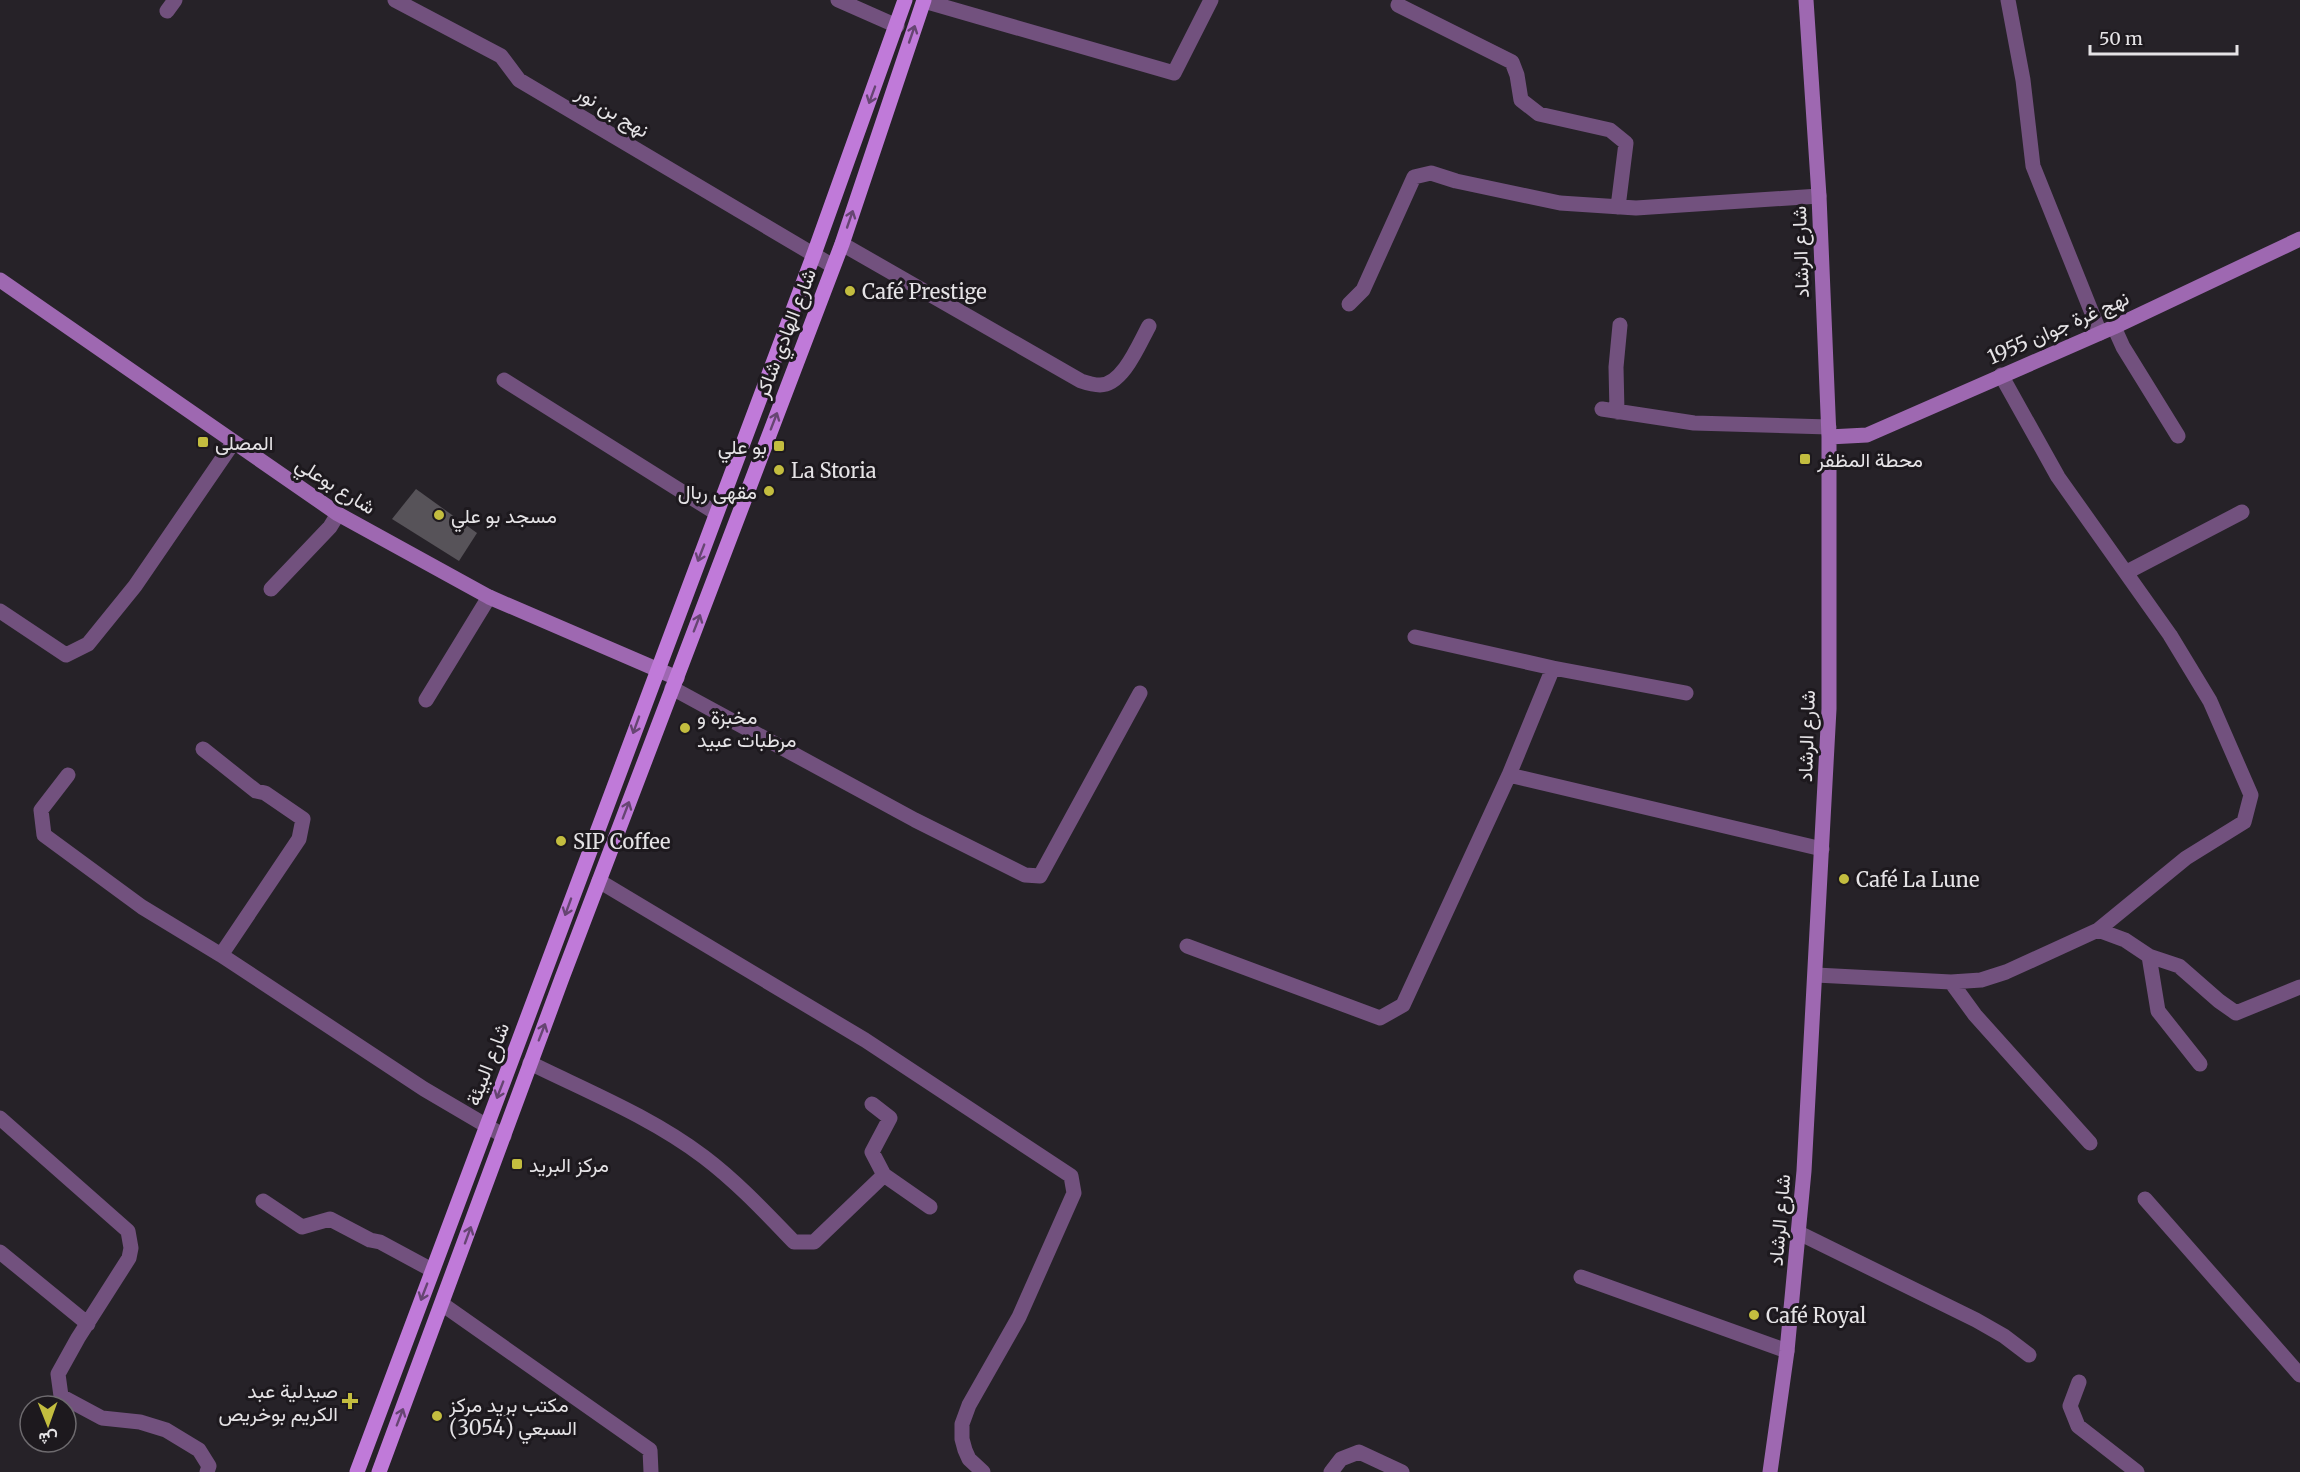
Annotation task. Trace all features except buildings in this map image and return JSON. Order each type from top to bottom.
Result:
[{"type":"main road","name":"شارع الهادي شاكر","points":[[657,670],[814,254],[905,0]]},
{"type":"main road","name":"شارع الهادي شاكر","points":[[674,683],[842,244],[923,0]]},
{"type":"main road","name":"شارع البيئة","points":[[357,1472],[657,670]]},
{"type":"main road","name":"شارع البيئة","points":[[379,1472],[674,683]]},
{"type":"main road","points":[[545,970],[562,978]]},
{"type":"street","name":"نهج بن نور","points":[[395,0],[501,56],[519,80],[832,266]]},
{"type":"street","points":[[838,0],[897,26]]},
{"type":"street","points":[[923,0],[1174,73],[1211,0]]},
{"type":"street","name":"شارع الرشاد","points":[[1770,1472],[1787,1351],[1799,1233],[1816,975],[1829,709],[1829,432],[1819,196],[1806,0]]},
{"type":"street","points":[[2008,0],[2023,80],[2034,166],[2107,330],[2122,347],[2178,436]]},
{"type":"street","points":[[1398,5],[1512,62],[1517,75],[1521,100],[1539,114],[1610,130],[1626,143],[1618,207]]},
{"type":"street","points":[[1349,304],[1363,290],[1414,177],[1431,172],[1456,181],[1560,203],[1618,207],[1819,196]]},
{"type":"street","name":"نهج غرة جوان 1955","points":[[1829,432],[1867,435],[2107,330],[2300,239]]},
{"type":"street","points":[[842,244],[1081,381],[1100,385],[1110,383],[1122,374],[1149,326]]},
{"type":"street","name":"شارع بوعلي","points":[[0,280],[233,443],[338,513],[489,597],[657,670],[674,683]]},
{"type":"street","points":[[1620,325],[1610,411],[1694,423],[1829,432]]},
{"type":"street","points":[[1816,975],[1951,982],[1981,980],[2006,972],[2098,930],[2186,858],[2244,822],[2251,795],[2210,701],[2170,635],[2058,477],[2001,375]]},
{"type":"street","points":[[504,380],[717,513]]},
{"type":"street","points":[[0,611],[66,655],[88,644],[135,586],[233,443]]},
{"type":"street","points":[[2127,572],[2242,512]]},
{"type":"street","points":[[271,590],[330,527],[338,513]]},
{"type":"street","points":[[426,700],[489,597]]},
{"type":"street","points":[[1414,637],[1553,668],[1686,693]]},
{"type":"street","points":[[1187,946],[1380,1018],[1403,1005],[1509,775],[1553,668]]},
{"type":"street","points":[[674,683],[915,820],[1025,875],[1040,876],[1140,693]]},
{"type":"street","points":[[203,749],[256,791],[266,793],[303,819],[299,839],[221,955]]},
{"type":"street","points":[[68,775],[41,810],[44,835],[142,907],[221,955],[310,1016],[486,1127],[504,1136]]},
{"type":"street","points":[[1509,775],[1822,849]]},
{"type":"street","points":[[599,881],[865,1040],[1071,1176],[1074,1193],[1020,1317],[969,1405],[962,1424],[965,1450],[969,1459],[983,1472]]},
{"type":"street","points":[[2098,930],[2125,940],[2149,956],[2179,966],[2218,1001],[2236,1012],[2300,987]]},
{"type":"street","points":[[2149,956],[2158,1011],[2200,1064]]},
{"type":"street","points":[[1951,982],[1975,1014],[2090,1143]]},
{"type":"street","points":[[530,1063],[651,1122],[703,1156],[749,1195],[794,1242],[814,1242],[884,1175]]},
{"type":"street","points":[[872,1104],[890,1118],[872,1152],[884,1175],[930,1207]]},
{"type":"street","points":[[0,1118],[128,1231],[131,1248],[129,1258],[58,1374],[61,1396],[102,1418],[140,1422],[166,1430],[199,1450],[209,1466],[207,1472]]},
{"type":"street","points":[[2145,1199],[2300,1375]]},
{"type":"street","points":[[263,1201],[302,1227],[330,1219],[370,1240],[381,1242],[432,1270]]},
{"type":"street","points":[[1799,1233],[1976,1320],[2004,1336],[2029,1355]]},
{"type":"street","points":[[0,1252],[88,1324]]},
{"type":"street","points":[[1581,1277],[1787,1351]]},
{"type":"street","points":[[442,1304],[650,1450],[651,1472]]},
{"type":"street","points":[[2079,1382],[2070,1406],[2078,1426],[2137,1472]]},
{"type":"street","points":[[1332,1472],[1341,1459],[1359,1452],[1402,1472]]},
{"type":"place","name":"Café Prestige","points":[[850,291]]},
{"type":"place","name":"المصلى","points":[[203,442]]},
{"type":"place","name":"بو علي","points":[[779,446]]},
{"type":"place","name":"محطة المظفر","points":[[1805,459]]},
{"type":"place","name":"La Storia","points":[[779,470]]},
{"type":"place","name":"مقهى ربال","points":[[769,491]]},
{"type":"place","name":"مسجد بو علي","points":[[439,515]]},
{"type":"place","name":"مخبزة و مرطبات عبيد","points":[[685,728]]},
{"type":"place","name":"SIP Coffee","points":[[561,841]]},
{"type":"place","name":"Café La Lune","points":[[1844,879]]},
{"type":"place","name":"مركز البريد","points":[[517,1164]]},
{"type":"place","name":"Café Royal","points":[[1754,1315]]},
{"type":"place","name":"صيدلية عبد الكريم بوخريص","points":[[350,1401]]},
{"type":"place","name":"مكتب بريد مركز السبعي (3054)","points":[[437,1416]]}]
